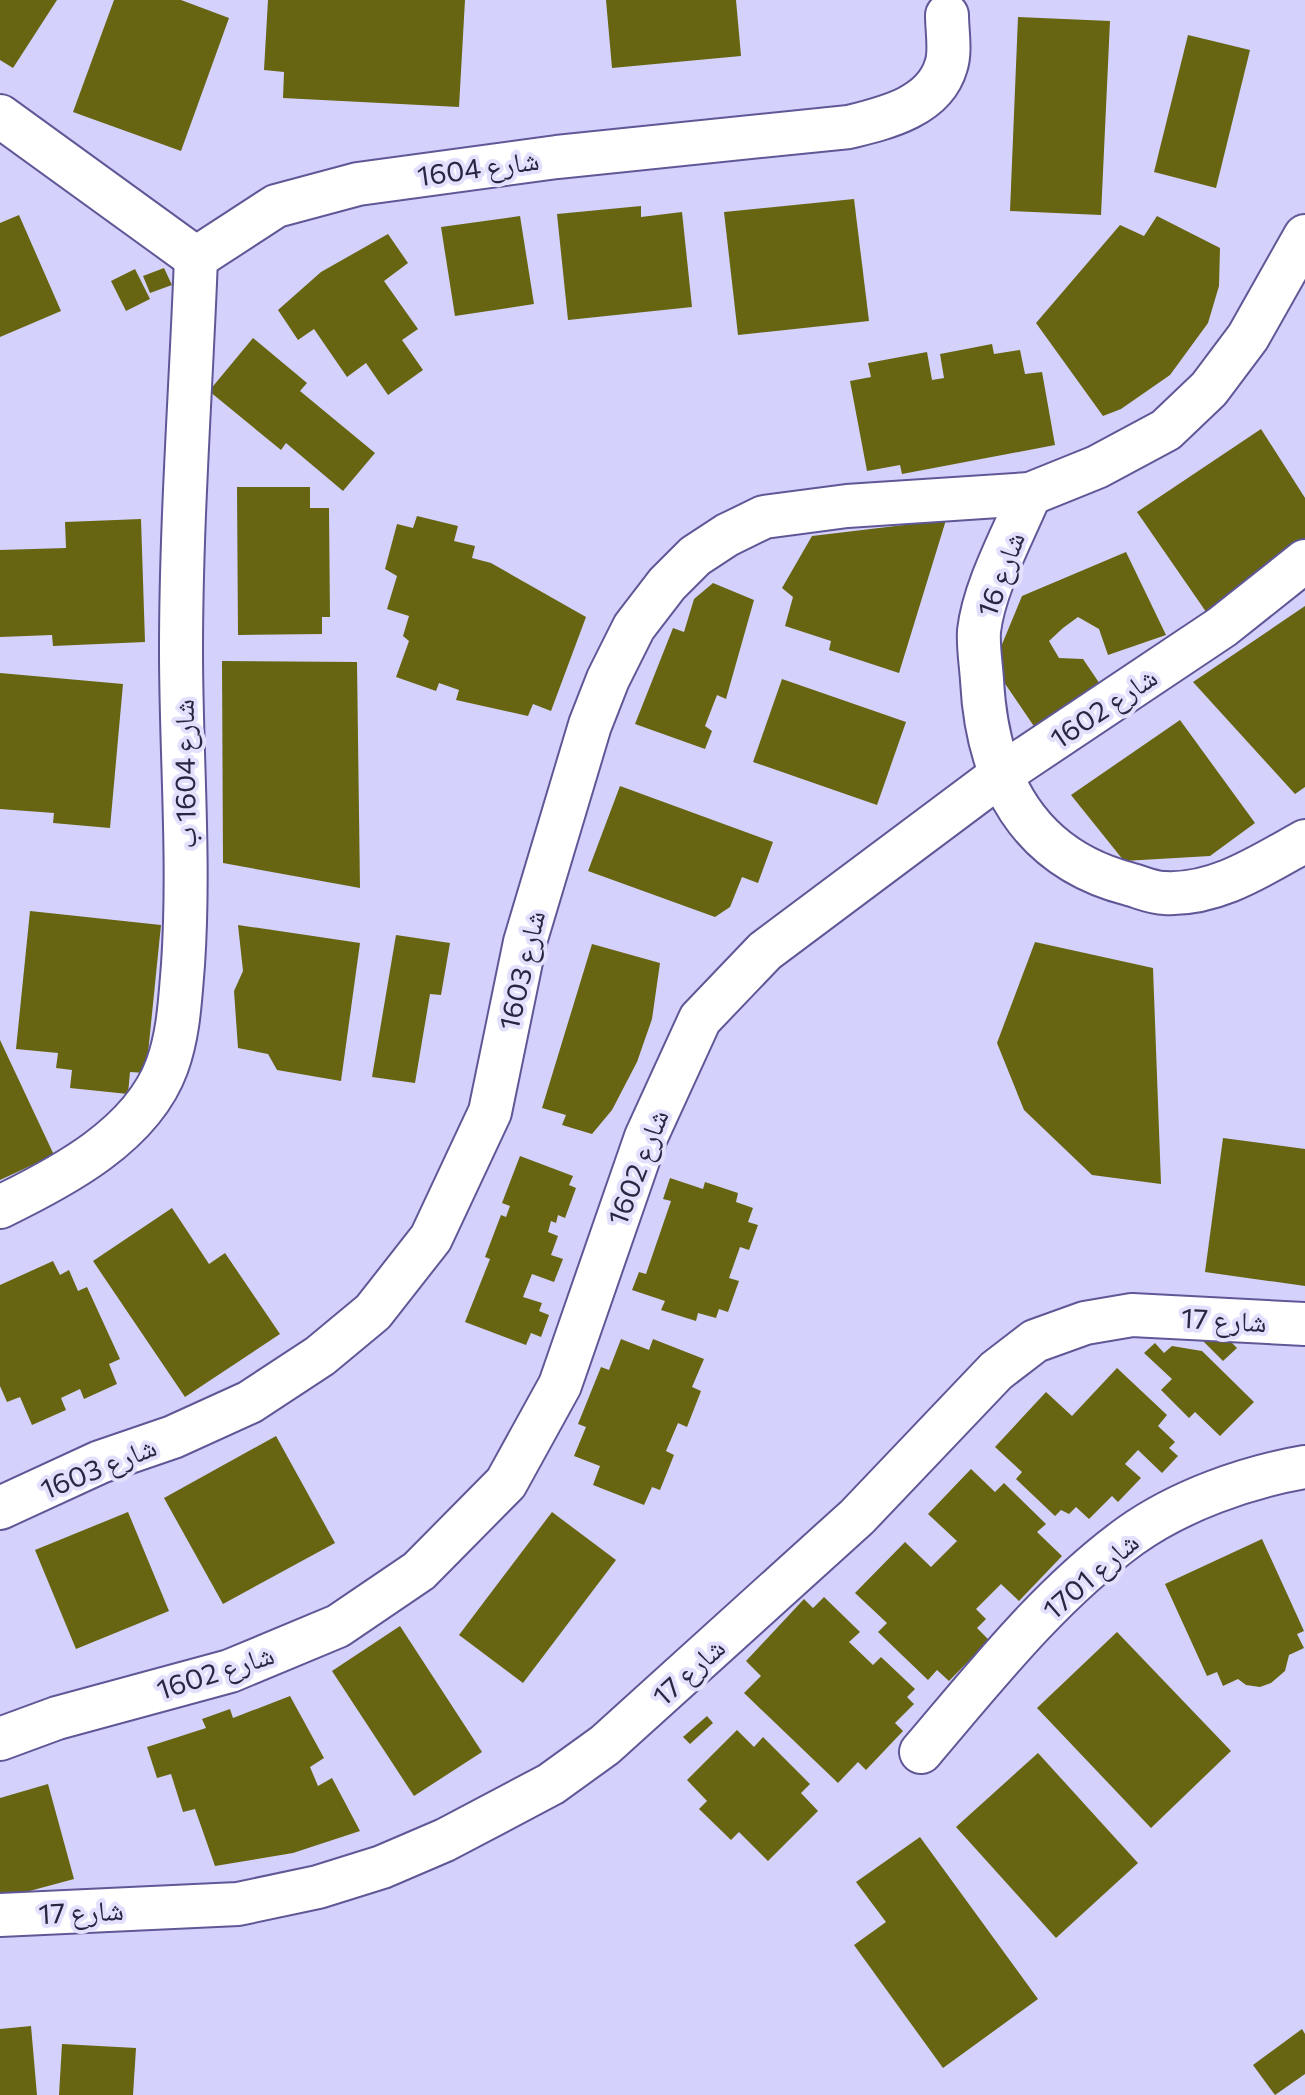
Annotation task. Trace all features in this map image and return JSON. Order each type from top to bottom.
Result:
[{"type":"street","name":"شارع 1604","points":[[196,258],[276,206],[358,184],[557,157],[849,127],[891,116],[936,87],[947,64],[947,15]]},
{"type":"street","points":[[0,116],[196,258]]},
{"type":"street","name":"شارع 16","points":[[1305,236],[1248,337],[1209,389],[1166,430],[1097,467],[1030,494],[997,573],[979,631],[983,700],[999,776],[1023,816],[1050,848],[1092,873],[1164,893],[1209,888],[1242,877],[1305,841]]},
{"type":"street","name":"شارع 1604 ب","points":[[0,1207],[50,1183],[89,1157],[127,1123],[152,1095],[167,1066],[179,1019],[187,904],[181,649],[196,258]]},
{"type":"street","name":"شارع 1603","points":[[0,1508],[100,1462],[173,1437],[250,1402],[320,1356],[373,1312],[431,1238],[490,1112],[525,942],[590,725],[608,679],[634,627],[667,584],[695,556],[727,535],[764,517],[847,506],[1030,494]]},
{"type":"street","name":"شارع 1602","points":[[0,1739],[57,1718],[230,1671],[338,1626],[419,1571],[506,1483],[560,1385],[646,1137],[700,1019],[765,951],[999,776],[1222,627],[1305,561]]},
{"type":"street","name":"شارع 17","points":[[0,1915],[238,1904],[318,1887],[382,1867],[445,1840],[551,1784],[605,1745],[857,1517],[996,1371],[1035,1341],[1085,1323],[1132,1315],[1305,1324]]},
{"type":"street","name":"شارع 1701","points":[[921,1752],[993,1667],[1078,1581],[1130,1536],[1175,1510],[1223,1490],[1305,1467]]},
{"type":"building","points":[[0,0],[57,0],[13,68],[0,60]]},
{"type":"building","points":[[114,0],[181,0],[229,18],[181,151],[73,112]]},
{"type":"building","points":[[268,0],[465,0],[459,107],[283,98],[284,72],[264,70]]},
{"type":"building","points":[[606,0],[736,0],[741,56],[612,68]]},
{"type":"building","points":[[1018,17],[1110,21],[1101,215],[1010,211]]},
{"type":"building","points":[[1188,35],[1250,50],[1216,188],[1154,172]]},
{"type":"building","points":[[854,199],[869,321],[738,335],[724,212]]},
{"type":"building","points":[[641,206],[641,217],[682,212],[692,307],[568,320],[557,214]]},
{"type":"building","points":[[19,215],[61,311],[0,337],[0,223]]},
{"type":"building","points":[[520,216],[534,304],[455,316],[441,227]]},
{"type":"building","points":[[1157,216],[1220,248],[1219,286],[1208,323],[1170,375],[1121,409],[1103,416],[1036,323],[1120,225],[1144,236]]},
{"type":"building","points":[[388,234],[408,263],[384,281],[418,329],[402,340],[423,370],[388,395],[366,363],[347,377],[314,329],[298,340],[278,310],[321,272]]},
{"type":"building","points":[[164,268],[172,285],[150,293],[143,276]]},
{"type":"building","points":[[135,269],[150,299],[126,311],[111,281]]},
{"type":"building","points":[[253,338],[307,383],[300,391],[375,453],[343,491],[286,443],[281,450],[209,391]]},
{"type":"building","points":[[992,344],[994,354],[1020,350],[1025,374],[1042,372],[1055,445],[902,474],[900,465],[867,471],[850,381],[871,377],[868,363],[927,352],[932,380],[944,378],[940,354]]},
{"type":"building","points":[[1261,429],[1305,498],[1305,546],[1211,619],[1137,512]]},
{"type":"building","points":[[237,487],[310,487],[310,508],[329,508],[330,617],[322,617],[322,634],[238,635]]},
{"type":"building","points":[[417,516],[458,526],[454,541],[475,546],[472,558],[491,563],[586,617],[551,711],[533,704],[528,716],[456,700],[459,690],[439,683],[436,691],[396,677],[409,641],[403,636],[409,616],[387,609],[397,576],[385,569],[397,524],[413,528]]},
{"type":"building","points":[[141,519],[145,642],[53,646],[52,635],[0,637],[0,550],[66,548],[65,522]]},
{"type":"building","points":[[946,520],[899,673],[829,650],[831,641],[785,626],[793,597],[782,588],[812,536]]},
{"type":"building","points":[[1126,552],[1166,635],[1108,655],[1099,629],[1078,617],[1063,628],[1049,641],[1059,658],[1083,659],[1104,690],[1044,741],[993,666],[1022,596]]},
{"type":"building","points":[[713,583],[754,600],[726,699],[717,695],[705,726],[712,731],[705,749],[635,724],[673,628],[684,632],[694,599]]},
{"type":"building","points":[[1305,606],[1305,787],[1295,794],[1193,682]]},
{"type":"building","points":[[222,661],[357,662],[360,888],[223,863]]},
{"type":"building","points":[[0,673],[123,684],[110,828],[53,823],[54,813],[0,809]]},
{"type":"building","points":[[782,679],[906,722],[877,805],[753,762]]},
{"type":"building","points":[[1180,720],[1255,823],[1210,856],[1124,861],[1071,795]]},
{"type":"building","points":[[620,786],[773,842],[758,883],[742,877],[730,907],[715,917],[588,871]]},
{"type":"building","points":[[30,911],[161,925],[146,1073],[130,1072],[128,1094],[70,1088],[72,1070],[56,1068],[58,1053],[16,1049]]},
{"type":"building","points":[[238,925],[360,943],[341,1081],[277,1070],[268,1054],[238,1048],[234,991],[243,971]]},
{"type":"building","points":[[396,935],[450,943],[441,995],[430,994],[415,1083],[372,1077]]},
{"type":"building","points":[[1035,942],[1153,968],[1161,1184],[1092,1175],[1024,1110],[997,1043]]},
{"type":"building","points":[[592,944],[660,963],[652,1019],[637,1062],[612,1110],[592,1134],[562,1125],[566,1115],[542,1108]]},
{"type":"building","points":[[0,1040],[54,1155],[0,1180]]},
{"type":"building","points":[[1223,1138],[1305,1149],[1305,1286],[1205,1272]]},
{"type":"building","points":[[520,1156],[573,1176],[569,1185],[576,1188],[565,1218],[558,1215],[556,1223],[551,1221],[548,1232],[558,1236],[551,1255],[563,1259],[554,1282],[532,1274],[523,1297],[542,1303],[539,1311],[549,1315],[541,1337],[531,1333],[526,1345],[465,1322],[490,1259],[485,1257],[501,1215],[506,1217],[510,1206],[502,1203]]},
{"type":"building","points":[[670,1178],[703,1189],[705,1182],[738,1193],[736,1202],[753,1208],[748,1222],[758,1225],[749,1250],[740,1247],[729,1278],[739,1281],[728,1312],[719,1309],[716,1318],[698,1313],[696,1321],[661,1310],[665,1301],[632,1290],[639,1272],[646,1274],[671,1201],[663,1199]]},
{"type":"building","points":[[172,1208],[209,1264],[225,1253],[280,1334],[185,1397],[93,1261]]},
{"type":"building","points":[[53,1261],[60,1275],[69,1270],[78,1291],[87,1287],[120,1359],[109,1364],[117,1384],[84,1399],[80,1389],[61,1398],[66,1410],[32,1425],[20,1397],[7,1402],[0,1386],[0,1285]]},
{"type":"building","points":[[1216,1327],[1237,1348],[1223,1361],[1203,1341]]},
{"type":"building","points":[[621,1339],[649,1350],[653,1339],[704,1359],[692,1387],[701,1391],[687,1427],[678,1423],[666,1451],[674,1455],[660,1490],[652,1487],[644,1505],[593,1485],[600,1466],[574,1456],[586,1427],[578,1424],[601,1367],[609,1370]]},
{"type":"building","points":[[1155,1343],[1164,1353],[1172,1346],[1202,1351],[1254,1402],[1220,1436],[1195,1412],[1189,1418],[1161,1390],[1172,1379],[1144,1353]]},
{"type":"building","points":[[1117,1368],[1167,1415],[1158,1426],[1175,1442],[1169,1448],[1178,1456],[1162,1473],[1138,1450],[1125,1464],[1141,1478],[1118,1502],[1112,1496],[1089,1519],[1076,1507],[1069,1514],[1061,1510],[1055,1516],[1016,1479],[1022,1472],[995,1447],[1046,1392],[1072,1416]]},
{"type":"building","points":[[276,1436],[335,1543],[223,1604],[164,1498]]},
{"type":"building","points":[[971,1469],[995,1492],[1004,1483],[1046,1524],[1037,1532],[1062,1556],[1019,1601],[1001,1584],[976,1609],[986,1619],[977,1628],[989,1640],[949,1681],[937,1670],[928,1680],[878,1632],[887,1623],[855,1593],[905,1542],[931,1567],[957,1541],[928,1514]]},
{"type":"building","points":[[128,1512],[169,1611],[76,1649],[35,1550]]},
{"type":"building","points":[[552,1512],[616,1560],[523,1683],[459,1635]]},
{"type":"building","points":[[1262,1539],[1304,1631],[1297,1634],[1304,1648],[1289,1655],[1285,1671],[1271,1683],[1260,1687],[1246,1685],[1238,1679],[1223,1686],[1217,1672],[1207,1676],[1165,1584]]},
{"type":"building","points":[[824,1597],[860,1632],[849,1642],[873,1665],[881,1657],[915,1689],[907,1697],[914,1704],[895,1723],[903,1731],[866,1770],[858,1762],[838,1783],[744,1693],[761,1676],[746,1661],[804,1599],[813,1608]]},
{"type":"building","points":[[400,1626],[482,1752],[414,1796],[332,1671]]},
{"type":"building","points":[[1117,1632],[1231,1751],[1151,1828],[1037,1708]]},
{"type":"building","points":[[290,1696],[324,1758],[310,1767],[318,1786],[332,1778],[360,1831],[293,1853],[215,1866],[195,1809],[183,1812],[171,1774],[157,1778],[147,1747],[206,1728],[202,1719],[230,1709],[233,1718]]},
{"type":"building","points":[[707,1716],[713,1723],[690,1744],[683,1737]]},
{"type":"building","points":[[737,1730],[754,1747],[763,1737],[810,1784],[801,1793],[818,1811],[768,1861],[739,1832],[731,1840],[699,1809],[707,1801],[687,1780]]},
{"type":"building","points":[[1038,1753],[1138,1863],[1056,1938],[956,1827]]},
{"type":"building","points":[[48,1784],[74,1879],[0,1899],[0,1798]]},
{"type":"building","points":[[920,1837],[1038,1999],[943,2068],[854,1945],[886,1922],[856,1882]]},
{"type":"building","points":[[31,2026],[37,2095],[0,2095],[0,2029]]},
{"type":"building","points":[[1302,2029],[1305,2034],[1305,2074],[1275,2095],[1253,2065]]},
{"type":"building","points":[[62,2044],[136,2048],[133,2095],[59,2095]]}]
